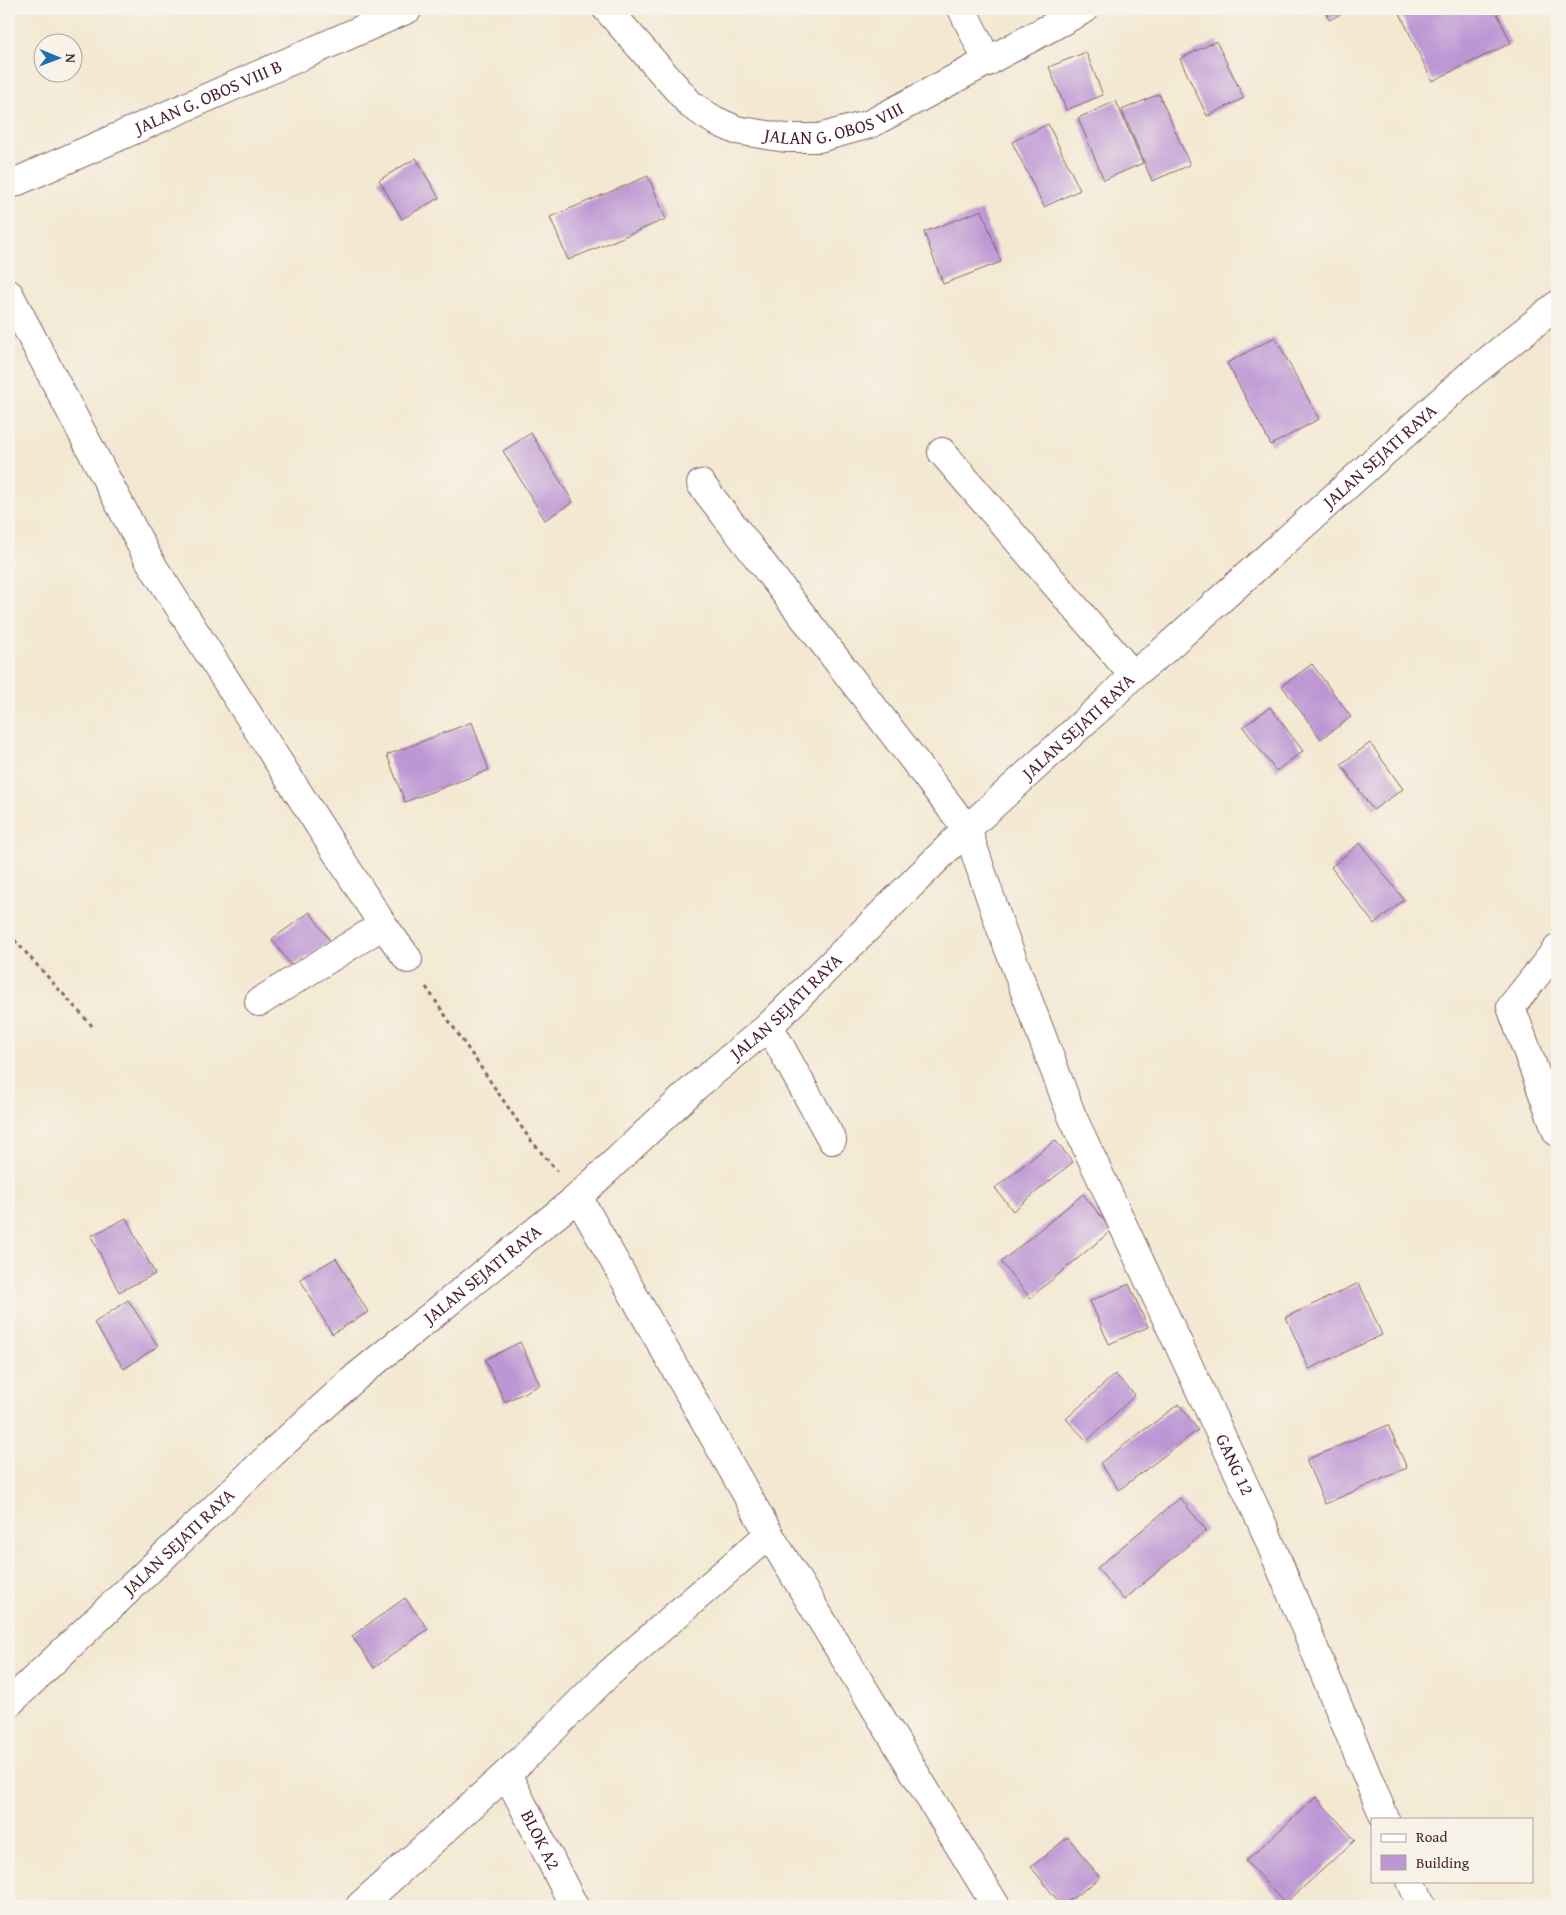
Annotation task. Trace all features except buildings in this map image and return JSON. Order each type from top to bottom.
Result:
[{"type":"street","name":"JALAN G. OBOS VIII B","points":[[9,186],[408,9]]},
{"type":"street","name":"JALAN G. OBOS VIII","points":[[607,9],[691,105],[714,120],[736,130],[786,138],[819,138],[870,124],[1085,9]]},
{"type":"street","points":[[962,9],[988,62]]},
{"type":"street","points":[[9,294],[149,560],[384,926],[408,959]]},
{"type":"street","name":"JALAN SEJATI RAYA","points":[[9,1702],[356,1377],[578,1197],[695,1087],[769,1026],[967,829],[1104,704],[1133,675],[1162,652],[1469,376],[1557,305]]},
{"type":"street","points":[[942,452],[1133,675]]},
{"type":"street","name":"GANG 12","points":[[701,484],[967,829],[999,923],[1072,1116],[1261,1521],[1385,1818]]},
{"type":"street","points":[[259,1002],[384,926]]},
{"type":"street","points":[[1557,949],[1512,1007],[1557,1132]]},
{"type":"street","points":[[769,1026],[832,1140]]},
{"type":"street","points":[[578,1197],[769,1534],[996,1906]]},
{"type":"street","points":[[360,1906],[507,1774],[605,1677],[769,1534]]},
{"type":"street","name":"BLOK A2","points":[[507,1774],[574,1906]]},
{"type":"street","points":[[1411,1882],[1422,1906]]},
{"type":"path","points":[[9,934],[93,1027]]},
{"type":"path","points":[[408,959],[529,1138],[578,1197]]}]
